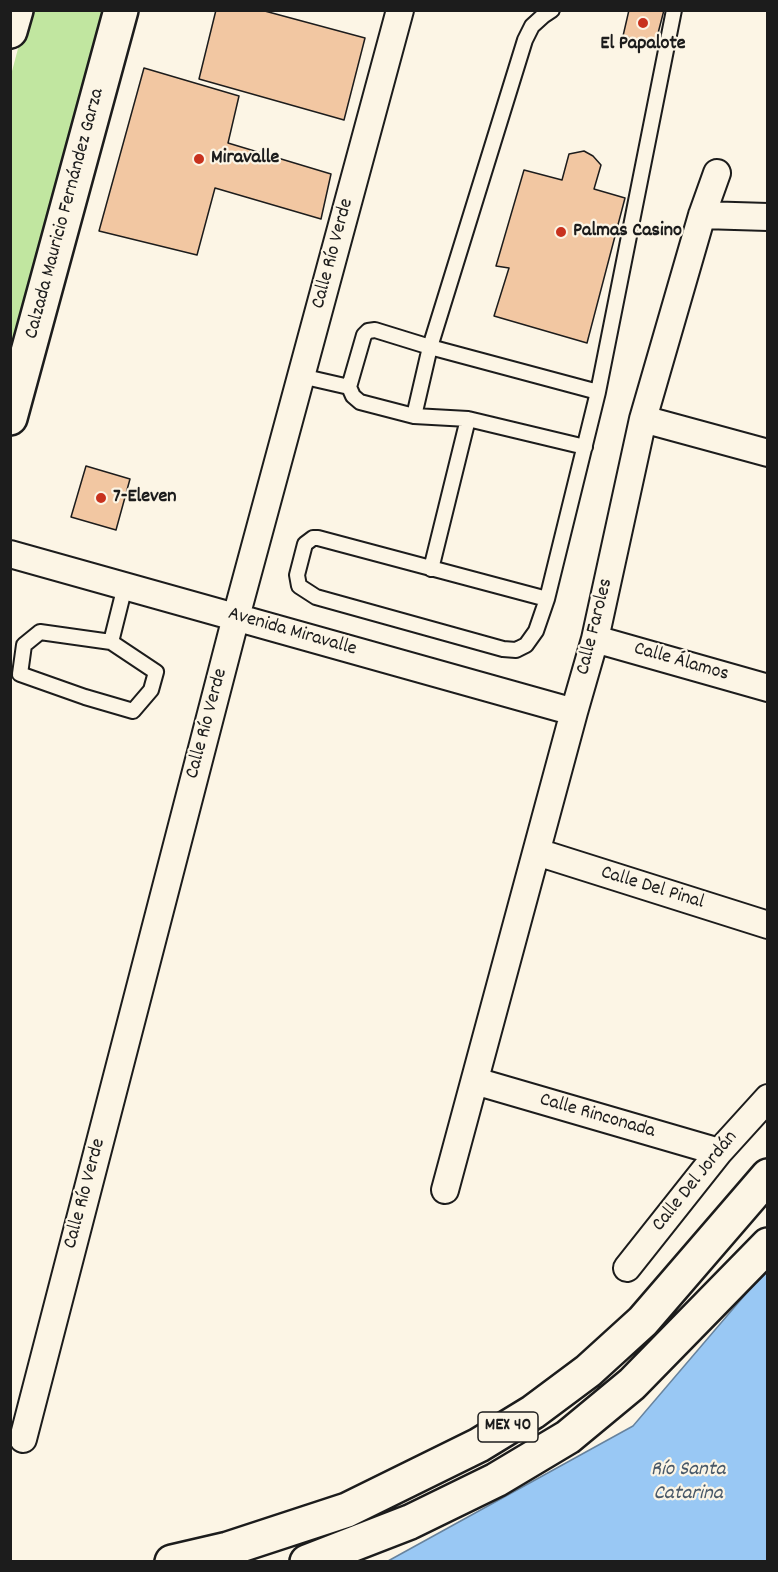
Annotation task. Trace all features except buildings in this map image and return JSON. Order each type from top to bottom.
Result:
[{"type":"main road","points":[[10,31],[16,10]]},
{"type":"main road","name":"Calzada Mauricio Fernández Garza","points":[[10,418],[122,10]]},
{"type":"main road","name":"MEX 40","points":[[172,1562],[228,1549],[347,1510],[479,1445],[533,1412],[588,1371],[643,1321],[768,1176]]},
{"type":"main road","name":"MEX 40","points":[[307,1562],[410,1522],[496,1480],[568,1437],[632,1384],[768,1245]]},
{"type":"street","name":"Calle Río Verde","points":[[23,1439],[236,617],[400,10]]},
{"type":"street","name":"Calle Faroles","points":[[445,1190],[595,639],[643,419],[702,215],[717,173]]},
{"type":"street","points":[[702,215],[768,217]]},
{"type":"street","points":[[643,419],[768,453]]},
{"type":"street","name":"Avenida Miravalle","points":[[10,554],[574,712]]},
{"type":"street","name":"Calle Álamos","points":[[595,639],[768,688]]},
{"type":"street","name":"Calle Del Pinal","points":[[537,852],[768,925]]},
{"type":"street","name":"Calle Rinconada","points":[[475,1081],[719,1152]]},
{"type":"street","name":"Calle Del Jordán","points":[[627,1268],[719,1152],[768,1098]]},
{"type":"lane","points":[[414,416],[430,347],[525,40],[532,26],[552,10]]},
{"type":"lane","points":[[547,599],[318,538],[313,538],[305,544],[297,575],[299,586],[316,597],[502,649],[516,650],[526,645],[536,631],[547,599],[598,392],[674,10]]},
{"type":"lane","points":[[585,447],[468,419],[414,416],[360,402],[353,396],[349,387],[364,335],[368,331],[375,330],[598,392]]},
{"type":"lane","points":[[301,376],[349,387]]},
{"type":"lane","points":[[431,569],[468,419]]},
{"type":"lane","points":[[111,642],[125,586]]},
{"type":"lane","points":[[40,632],[111,642],[156,672],[152,690],[133,711],[20,674],[24,645],[40,632]]},
{"type":"green space","points":[[28,11],[107,11],[11,351],[11,75]]},
{"type":"water","name":"Río Santa Catarina","points":[[767,1269],[767,1561],[388,1561],[633,1426]]},
{"type":"place","name":"El Papalote","points":[[643,23]]},
{"type":"place","name":"Miravalle","points":[[199,159]]},
{"type":"place","name":"Palmas Casino","points":[[561,232]]},
{"type":"place","name":"7-Eleven","points":[[101,498]]}]
